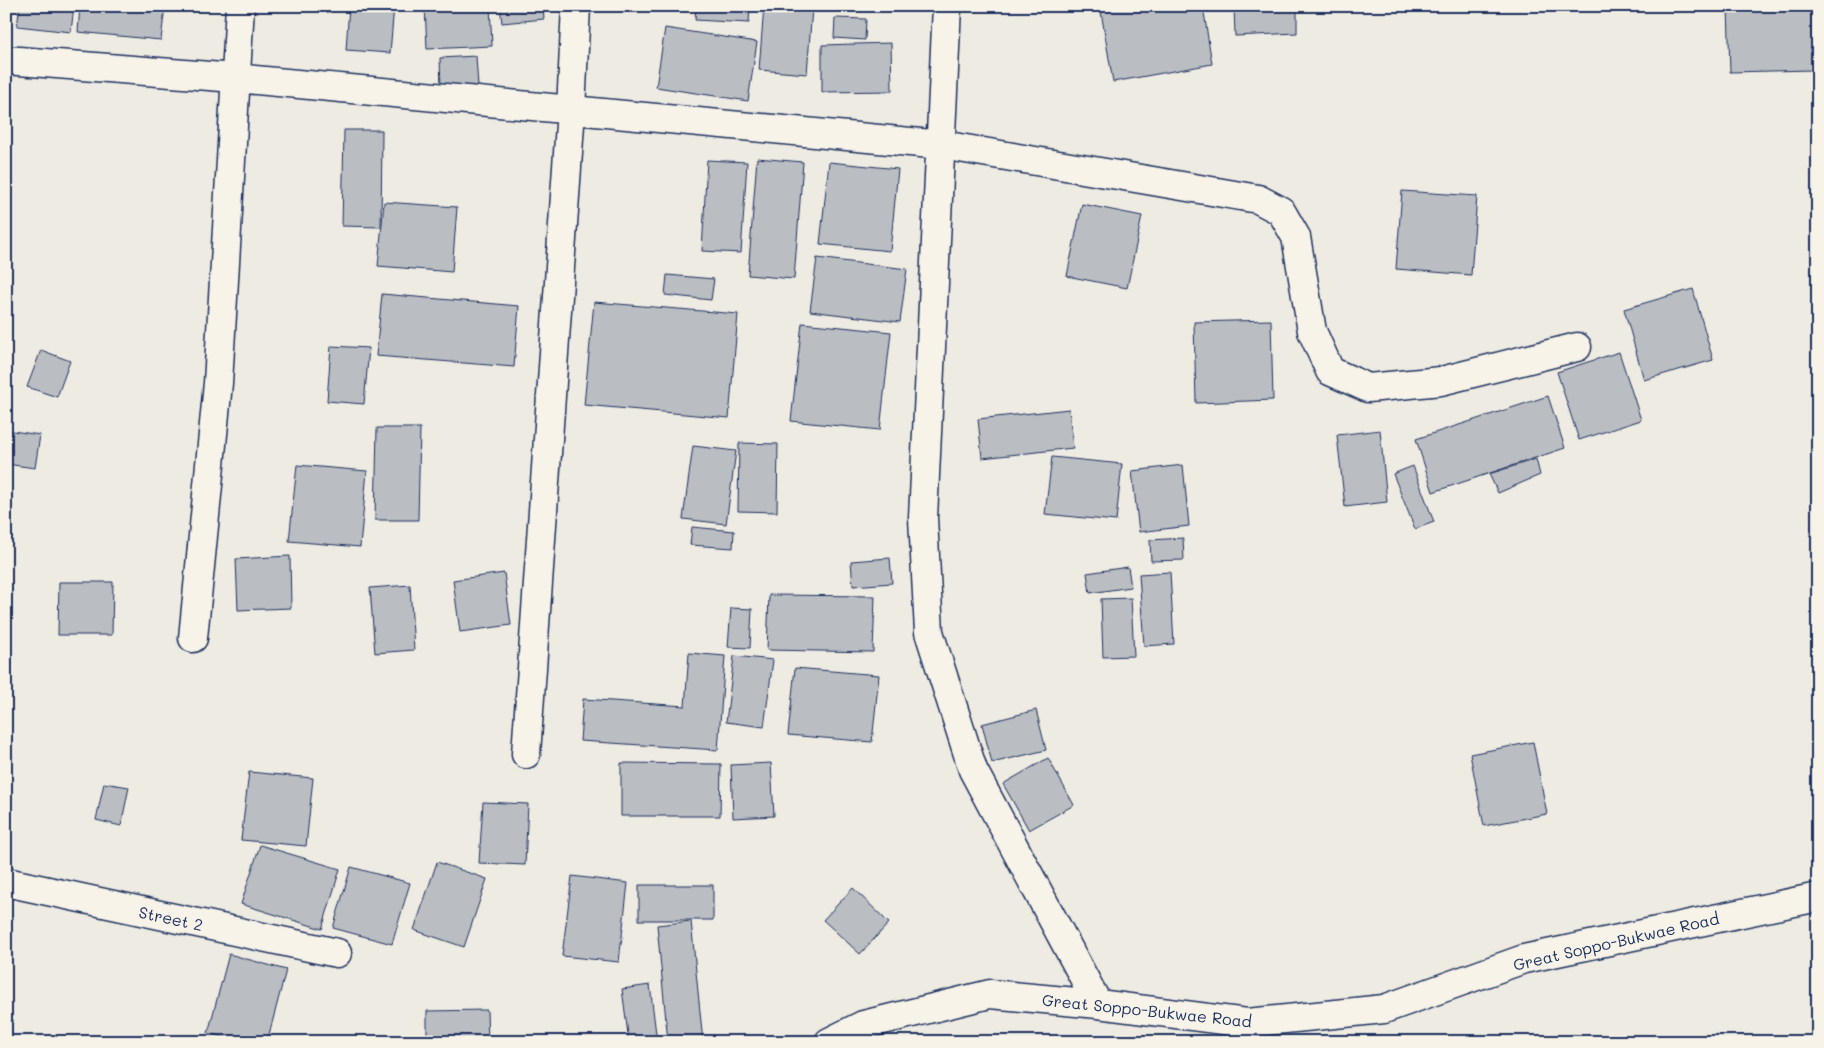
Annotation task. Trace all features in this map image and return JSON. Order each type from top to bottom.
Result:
[{"type":"street","points":[[193,638],[218,383],[240,6]]},
{"type":"street","points":[[526,754],[571,110],[576,6]]},
{"type":"street","points":[[947,6],[942,145],[922,518],[929,632],[973,770],[1098,1004]]},
{"type":"street","points":[[6,60],[235,78],[942,145],[1258,199],[1281,211],[1296,237],[1312,331],[1330,371],[1368,388],[1441,381],[1577,347]]},
{"type":"street","name":"Street 2","points":[[6,882],[336,953]]},
{"type":"street","name":"Great Soppo-Bukwae Road","points":[[829,1042],[863,1025],[990,994],[1098,1004],[1247,1023],[1384,1009],[1524,959],[1818,897]]},
{"type":"building","points":[[20,6],[74,6],[71,32],[17,26]]},
{"type":"building","points":[[80,6],[165,6],[161,40],[78,32]]},
{"type":"building","points":[[349,6],[394,6],[390,53],[346,50]]},
{"type":"building","points":[[425,6],[490,6],[492,46],[427,49]]},
{"type":"building","points":[[500,6],[543,6],[544,19],[502,23]]},
{"type":"building","points":[[696,6],[750,6],[749,23],[695,20]]},
{"type":"building","points":[[764,6],[812,8],[807,74],[759,70]]},
{"type":"building","points":[[1100,6],[1203,6],[1212,64],[1113,82]]},
{"type":"building","points":[[1234,6],[1297,6],[1297,33],[1235,36]]},
{"type":"building","points":[[1728,6],[1811,6],[1813,70],[1730,72]]},
{"type":"building","points":[[835,18],[866,19],[865,40],[834,38]]},
{"type":"building","points":[[665,28],[757,42],[748,101],[656,87]]},
{"type":"building","points":[[891,43],[892,91],[822,92],[822,45]]},
{"type":"building","points":[[476,56],[478,87],[441,88],[440,58]]},
{"type":"building","points":[[344,130],[382,130],[381,227],[342,226]]},
{"type":"building","points":[[757,158],[803,162],[794,279],[748,275]]},
{"type":"building","points":[[707,160],[747,162],[741,253],[702,251]]},
{"type":"building","points":[[829,162],[898,169],[890,251],[820,244]]},
{"type":"building","points":[[1402,191],[1477,196],[1471,275],[1396,269]]},
{"type":"building","points":[[384,202],[457,207],[452,272],[378,266]]},
{"type":"building","points":[[1082,204],[1142,216],[1127,288],[1067,276]]},
{"type":"building","points":[[817,258],[907,269],[900,322],[810,311]]},
{"type":"building","points":[[667,275],[714,279],[711,300],[665,295]]},
{"type":"building","points":[[1693,289],[1713,360],[1644,380],[1624,309]]},
{"type":"building","points":[[382,294],[519,306],[514,367],[376,356]]},
{"type":"building","points":[[594,302],[738,314],[729,418],[584,405]]},
{"type":"building","points":[[1271,320],[1273,400],[1196,403],[1194,322]]},
{"type":"building","points":[[802,323],[891,332],[880,430],[791,421]]},
{"type":"building","points":[[331,346],[369,348],[364,404],[327,401]]},
{"type":"building","points":[[41,350],[70,361],[57,397],[27,387]]},
{"type":"building","points":[[1619,352],[1641,420],[1579,440],[1557,372]]},
{"type":"building","points":[[1548,396],[1565,448],[1433,492],[1416,439]]},
{"type":"building","points":[[1069,409],[1073,448],[982,458],[978,419]]},
{"type":"building","points":[[377,428],[420,428],[418,520],[375,520]]},
{"type":"building","points":[[6,430],[40,435],[35,468],[6,464]]},
{"type":"building","points":[[1380,430],[1387,502],[1345,507],[1337,435]]},
{"type":"building","points":[[739,443],[778,444],[777,512],[738,511]]},
{"type":"building","points":[[693,446],[736,451],[726,524],[683,519]]},
{"type":"building","points":[[1052,457],[1122,464],[1116,521],[1045,514]]},
{"type":"building","points":[[1536,459],[1540,475],[1498,493],[1489,474]]},
{"type":"building","points":[[297,465],[367,471],[360,547],[289,541]]},
{"type":"building","points":[[1183,465],[1189,526],[1139,532],[1132,471]]},
{"type":"building","points":[[1413,466],[1434,522],[1415,529],[1393,474]]},
{"type":"building","points":[[692,527],[734,531],[733,548],[690,545]]},
{"type":"building","points":[[1183,538],[1184,560],[1151,561],[1150,540]]},
{"type":"building","points":[[290,556],[291,608],[238,610],[236,559]]},
{"type":"building","points":[[890,558],[892,583],[853,586],[851,561]]},
{"type":"building","points":[[1128,567],[1131,587],[1090,593],[1087,573]]},
{"type":"building","points":[[1170,572],[1174,644],[1144,646],[1139,574]]},
{"type":"building","points":[[504,573],[511,625],[460,632],[453,580]]},
{"type":"building","points":[[59,582],[113,582],[112,635],[58,635]]},
{"type":"building","points":[[410,585],[414,650],[375,653],[370,588]]},
{"type":"building","points":[[769,595],[875,596],[873,652],[767,650]]},
{"type":"building","points":[[1131,598],[1134,656],[1103,657],[1101,599]]},
{"type":"building","points":[[731,608],[752,609],[750,648],[728,647]]},
{"type":"building","points":[[689,653],[725,656],[718,750],[580,741],[583,699],[685,706]]},
{"type":"building","points":[[734,656],[773,660],[764,727],[726,722]]},
{"type":"building","points":[[795,668],[879,675],[872,742],[788,735]]},
{"type":"building","points":[[1036,710],[1046,750],[992,763],[982,724]]},
{"type":"building","points":[[1533,742],[1547,814],[1484,826],[1470,754]]},
{"type":"building","points":[[1048,758],[1074,805],[1029,830],[1003,784]]},
{"type":"building","points":[[621,763],[721,764],[720,816],[621,816]]},
{"type":"building","points":[[771,763],[774,816],[733,818],[731,765]]},
{"type":"building","points":[[249,772],[313,778],[306,846],[241,840]]},
{"type":"building","points":[[104,783],[129,787],[121,826],[96,820]]},
{"type":"building","points":[[483,802],[528,804],[525,865],[479,863]]},
{"type":"building","points":[[260,845],[340,869],[322,929],[241,904]]},
{"type":"building","points":[[437,862],[487,879],[464,947],[414,930]]},
{"type":"building","points":[[351,867],[410,883],[392,944],[333,928]]},
{"type":"building","points":[[572,876],[628,883],[619,962],[562,956]]},
{"type":"building","points":[[639,885],[713,885],[713,920],[639,920]]},
{"type":"building","points":[[853,888],[889,923],[860,954],[823,920]]},
{"type":"building","points":[[691,921],[703,1042],[668,1042],[657,925]]},
{"type":"building","points":[[229,954],[286,970],[267,1042],[243,1042],[208,1033]]},
{"type":"building","points":[[650,985],[657,1042],[629,1042],[622,989]]},
{"type":"building","points":[[487,1010],[488,1042],[427,1042],[427,1011]]}]
